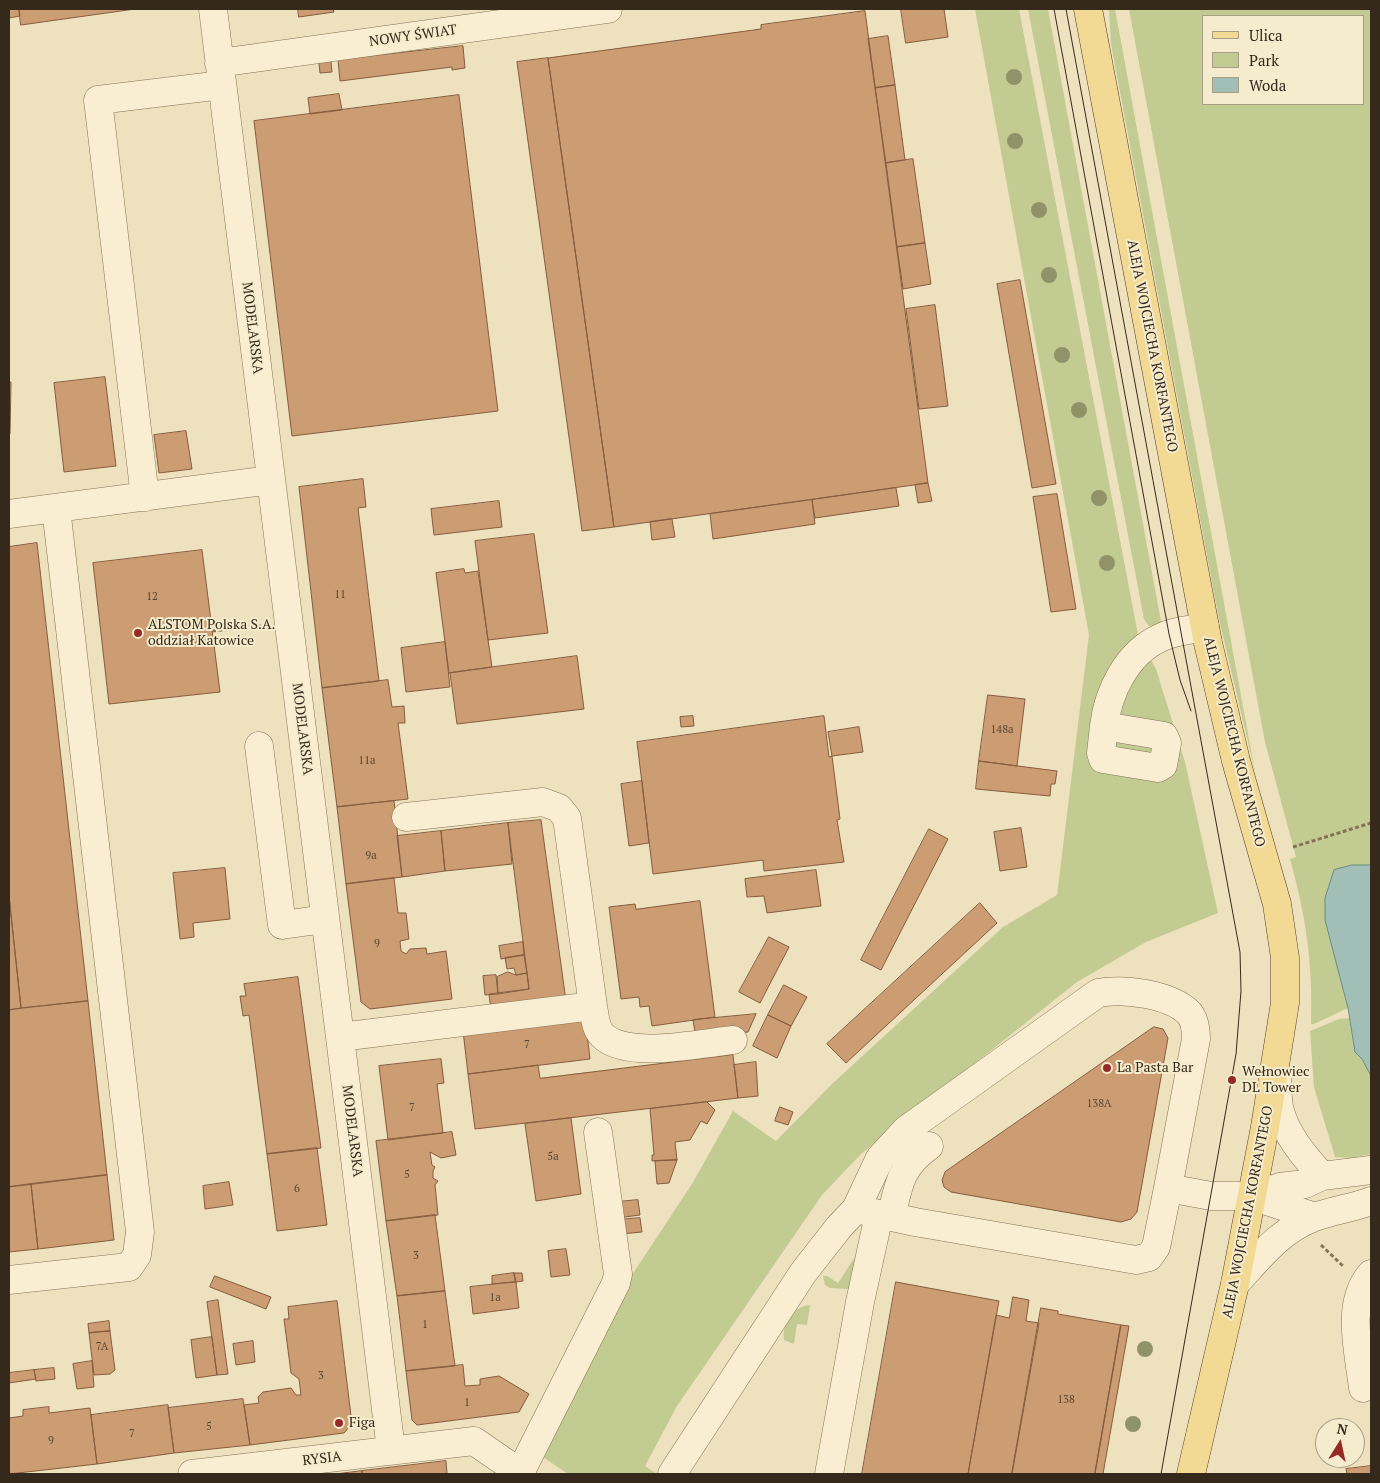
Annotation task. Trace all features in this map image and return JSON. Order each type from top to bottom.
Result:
[{"type":"main road","name":"ALEJA WOJCIECHA KORFANTEGO","points":[[1088,9],[1205,627],[1236,761],[1277,904],[1286,958],[1285,994],[1276,1065],[1252,1196],[1235,1284],[1191,1474]]},
{"type":"street","name":"MODELARSKA","points":[[212,9],[392,1450]]},
{"type":"street","name":"NOWY ŚWIAT","points":[[145,497],[98,100],[220,74],[608,9]]},
{"type":"street","points":[[9,514],[271,480]]},
{"type":"street","points":[[9,1280],[129,1267],[137,1255],[140,1232],[56,508]]},
{"type":"street","points":[[1104,726],[1116,682],[1138,652],[1163,636],[1205,627]]},
{"type":"street","points":[[259,746],[282,925],[325,919]]},
{"type":"street","points":[[406,817],[543,802],[552,804],[564,812],[567,818],[593,1006],[597,1028],[602,1035],[620,1045],[640,1049],[733,1040]]},
{"type":"street","points":[[672,1474],[803,1273],[839,1227],[875,1214],[1136,1260],[1149,1257],[1156,1247],[1196,1039],[1196,1026],[1189,1014],[1175,1003],[1155,996],[1114,990],[1098,993],[906,1130],[880,1158],[875,1214],[829,1474]]},
{"type":"street","points":[[340,1037],[593,1006]]},
{"type":"street","points":[[1276,1065],[1279,1107],[1291,1137],[1303,1156],[1322,1176]]},
{"type":"street","points":[[521,1474],[616,1283],[618,1274],[598,1132]]},
{"type":"street","points":[[875,1214],[904,1174],[912,1158],[929,1146]]},
{"type":"street","points":[[1168,1188],[1211,1196],[1252,1196],[1280,1187],[1305,1184],[1322,1176],[1371,1170]]},
{"type":"street","points":[[1252,1196],[1315,1217]]},
{"type":"street","points":[[1235,1284],[1266,1248],[1284,1232],[1315,1217],[1357,1207],[1371,1201]]},
{"type":"street","points":[[1364,1388],[1355,1318],[1367,1279]]},
{"type":"street","name":"RYSIA","points":[[192,1474],[474,1441],[521,1474]]},
{"type":"path","points":[[212,631],[236,629]]},
{"type":"path","points":[[1292,847],[1371,823]]},
{"type":"path","points":[[1320,1245],[1367,1279]]},
{"type":"green space","points":[[975,9],[1019,9],[1139,640],[1156,669],[1185,762],[1218,913],[1146,942],[1077,982],[861,1154],[822,1195],[677,1406],[645,1466],[657,1474],[568,1474],[537,1453],[626,1284],[692,1184],[733,1111],[776,1141],[833,1083],[1003,927],[1057,895],[1089,635]]},
{"type":"green space","points":[[1028,9],[1048,9],[1162,627],[1154,629],[1144,619]]},
{"type":"green space","points":[[1109,9],[1115,9],[1255,772],[1219,619],[1111,44]]},
{"type":"green space","points":[[1129,9],[1371,9],[1371,865],[1352,865],[1343,991],[1348,1008],[1314,1024],[1311,1024],[1311,981],[1307,940],[1290,859],[1296,857],[1265,742]]},
{"type":"green space","points":[[1349,1018],[1355,1052],[1362,1059],[1371,1076],[1371,1154],[1352,1158],[1335,1157],[1314,1087],[1310,1031],[1339,1019]]},
{"type":"green space","points":[[860,1249],[854,1285],[849,1289],[830,1288],[825,1285],[823,1276],[827,1276],[838,1283]]},
{"type":"green space","points":[[810,1305],[807,1325],[797,1324],[794,1344],[784,1340],[785,1328],[790,1317],[804,1306]]},
{"type":"water","points":[[1352,865],[1371,865],[1371,1076],[1362,1059],[1355,1052],[1348,1008],[1325,920],[1325,898],[1334,870]]},
{"type":"building","points":[[9,9],[19,9],[20,16],[9,18]]},
{"type":"building","points":[[19,9],[135,9],[21,25]]},
{"type":"building","points":[[298,9],[333,9],[334,12],[299,17]]},
{"type":"building","points":[[901,9],[944,9],[948,37],[906,43]]},
{"type":"building","points":[[865,11],[928,483],[614,527],[548,58],[761,29],[761,25]]},
{"type":"building","points":[[888,36],[895,85],[875,88],[868,39]]},
{"type":"building","points":[[463,46],[465,68],[452,70],[452,67],[340,81],[338,60]]},
{"type":"building","points":[[548,58],[614,527],[582,531],[517,62]]},
{"type":"building","points":[[331,62],[332,72],[320,73],[319,63]]},
{"type":"building","points":[[895,85],[905,160],[886,163],[875,88]]},
{"type":"building","points":[[339,94],[342,110],[310,114],[308,98]]},
{"type":"building","points":[[459,95],[498,411],[292,436],[254,121]]},
{"type":"building","points":[[913,159],[925,243],[897,247],[886,163]]},
{"type":"building","points":[[925,243],[931,284],[903,289],[897,247]]},
{"type":"building","points":[[1020,280],[1056,484],[1032,488],[997,284]]},
{"type":"building","points":[[935,305],[948,406],[919,409],[906,309]]},
{"type":"building","points":[[105,377],[116,466],[64,472],[54,383]]},
{"type":"building","points":[[9,382],[11,382],[10,434],[9,434]]},
{"type":"building","points":[[186,431],[192,469],[159,473],[154,435]]},
{"type":"building","points":[[363,479],[366,507],[358,508],[379,681],[322,688],[299,487]]},
{"type":"building","points":[[928,483],[932,501],[918,503],[915,485]]},
{"type":"building","points":[[896,488],[899,506],[815,518],[812,500]]},
{"type":"building","points":[[1057,494],[1076,609],[1051,612],[1033,497]]},
{"type":"building","points":[[812,500],[815,524],[713,539],[710,514]]},
{"type":"building","points":[[499,501],[502,527],[434,535],[431,509]]},
{"type":"building","points":[[672,519],[675,537],[652,540],[650,522]]},
{"type":"building","points":[[534,534],[548,633],[488,640],[475,541]]},
{"type":"building","points":[[37,543],[88,1001],[21,1008],[9,896],[9,547]]},
{"type":"building","points":[[202,550],[220,692],[109,704],[93,563]]},
{"type":"building","points":[[464,569],[465,573],[478,571],[492,667],[449,673],[436,573]]},
{"type":"building","points":[[445,642],[450,687],[406,692],[401,648]]},
{"type":"building","points":[[577,656],[584,709],[457,724],[450,673]]},
{"type":"building","points":[[388,680],[392,707],[404,706],[405,723],[398,723],[408,799],[337,807],[322,688]]},
{"type":"building","points":[[988,695],[1025,699],[1017,766],[979,761]]},
{"type":"building","points":[[693,716],[694,726],[681,727],[680,717]]},
{"type":"building","points":[[824,716],[829,757],[832,756],[840,819],[837,820],[844,862],[764,871],[763,860],[653,874],[637,742]]},
{"type":"building","points":[[859,727],[863,752],[832,756],[828,732]]},
{"type":"building","points":[[979,761],[1057,771],[1055,784],[1051,784],[1050,796],[976,789]]},
{"type":"building","points":[[642,781],[649,843],[629,846],[621,784]]},
{"type":"building","points":[[394,801],[402,877],[346,884],[337,807]]},
{"type":"building","points":[[541,820],[566,1001],[491,1010],[489,994],[529,989],[508,823]]},
{"type":"building","points":[[508,823],[512,864],[445,871],[441,831]]},
{"type":"building","points":[[1021,828],[1027,867],[1000,871],[994,832]]},
{"type":"building","points":[[929,829],[948,839],[881,970],[861,960]]},
{"type":"building","points":[[441,831],[445,871],[402,877],[397,836]]},
{"type":"building","points":[[225,868],[230,919],[193,923],[194,937],[180,939],[173,873]]},
{"type":"building","points":[[816,870],[821,906],[767,913],[764,896],[747,897],[745,879]]},
{"type":"building","points":[[394,878],[398,913],[406,913],[409,939],[400,941],[401,951],[406,954],[410,949],[426,948],[427,954],[446,951],[452,999],[370,1009],[361,1002],[346,884]]},
{"type":"building","points":[[9,896],[21,1008],[9,1010]]},
{"type":"building","points":[[700,901],[715,1017],[652,1026],[649,1006],[640,1007],[639,997],[621,999],[609,907],[635,904],[636,909]]},
{"type":"building","points":[[980,903],[997,923],[846,1063],[827,1044]]},
{"type":"building","points":[[769,937],[789,947],[760,1003],[739,992]]},
{"type":"building","points":[[523,942],[524,955],[501,959],[499,946]]},
{"type":"building","points":[[524,955],[527,973],[516,975],[514,968],[507,969],[505,958]]},
{"type":"building","points":[[508,972],[516,975],[527,973],[529,989],[498,994],[497,977]]},
{"type":"building","points":[[496,975],[498,994],[485,995],[483,976]]},
{"type":"building","points":[[298,977],[321,1148],[267,1154],[249,1015],[243,1016],[240,996],[246,996],[244,984]]},
{"type":"building","points":[[784,985],[807,997],[791,1026],[768,1015]]},
{"type":"building","points":[[88,1001],[107,1175],[9,1187],[9,1010]]},
{"type":"building","points":[[756,1014],[748,1032],[696,1038],[693,1020]]},
{"type":"building","points":[[768,1015],[791,1026],[777,1058],[753,1046]]},
{"type":"building","points":[[585,1017],[590,1059],[468,1074],[463,1031]]},
{"type":"building","points":[[1154,1027],[1163,1029],[1168,1038],[1137,1212],[1131,1219],[1121,1222],[951,1192],[944,1187],[942,1180],[945,1172]]},
{"type":"building","points":[[733,1055],[738,1098],[475,1129],[468,1074],[538,1065],[540,1078]]},
{"type":"building","points":[[441,1059],[444,1083],[437,1084],[443,1133],[388,1140],[379,1066]]},
{"type":"building","points":[[756,1062],[758,1096],[738,1098],[734,1065]]},
{"type":"building","points":[[707,1102],[715,1110],[707,1124],[701,1121],[690,1140],[675,1142],[677,1160],[652,1161],[652,1155],[654,1155],[650,1109]]},
{"type":"building","points":[[780,1107],[793,1112],[788,1125],[775,1121]]},
{"type":"building","points":[[571,1118],[581,1194],[536,1201],[525,1124]]},
{"type":"building","points":[[452,1132],[456,1155],[441,1158],[430,1152],[432,1165],[435,1167],[433,1178],[438,1181],[435,1185],[438,1215],[386,1221],[376,1141]]},
{"type":"building","points":[[317,1148],[327,1225],[277,1231],[267,1154]]},
{"type":"building","points":[[677,1160],[669,1183],[657,1184],[655,1161]]},
{"type":"building","points":[[107,1175],[114,1240],[38,1249],[31,1184]]},
{"type":"building","points":[[229,1182],[233,1205],[205,1209],[203,1186]]},
{"type":"building","points":[[31,1184],[38,1249],[9,1252],[9,1187]]},
{"type":"building","points":[[638,1200],[640,1215],[618,1218],[617,1202]]},
{"type":"building","points":[[435,1215],[445,1291],[397,1296],[386,1221]]},
{"type":"building","points":[[640,1218],[642,1232],[620,1234],[618,1220]]},
{"type":"building","points":[[566,1249],[570,1275],[551,1277],[548,1251]]},
{"type":"building","points":[[514,1273],[516,1282],[492,1284],[492,1276]]},
{"type":"building","points":[[514,1273],[522,1273],[523,1281],[516,1282]]},
{"type":"building","points":[[215,1276],[271,1297],[266,1309],[210,1287]]},
{"type":"building","points":[[516,1282],[519,1308],[473,1314],[470,1287]]},
{"type":"building","points":[[896,1282],[999,1301],[968,1474],[862,1474]]},
{"type":"building","points":[[445,1291],[455,1366],[406,1371],[397,1296]]},
{"type":"building","points":[[1013,1297],[1029,1300],[1026,1321],[1039,1323],[1012,1474],[968,1474],[996,1315],[1009,1318]]},
{"type":"building","points":[[218,1300],[228,1374],[217,1375],[207,1302]]},
{"type":"building","points":[[337,1301],[352,1424],[344,1433],[250,1445],[244,1405],[259,1403],[258,1397],[263,1392],[291,1388],[296,1395],[301,1395],[299,1379],[291,1373],[284,1319],[289,1319],[288,1307]]},
{"type":"building","points":[[1041,1308],[1058,1311],[1058,1314],[1121,1325],[1095,1474],[1012,1474]]},
{"type":"building","points":[[109,1321],[110,1331],[89,1333],[88,1324]]},
{"type":"building","points":[[1121,1325],[1129,1326],[1103,1474],[1095,1474]]},
{"type":"building","points":[[110,1331],[115,1370],[110,1374],[94,1375],[89,1333]]},
{"type":"building","points":[[212,1337],[217,1375],[196,1378],[191,1340]]},
{"type":"building","points":[[253,1341],[255,1362],[236,1365],[233,1344]]},
{"type":"building","points":[[92,1361],[94,1387],[77,1389],[73,1364]]},
{"type":"building","points":[[463,1365],[465,1386],[480,1385],[480,1379],[499,1376],[529,1394],[519,1412],[417,1425],[412,1420],[406,1371]]},
{"type":"building","points":[[54,1368],[55,1379],[36,1381],[34,1370]]},
{"type":"building","points":[[34,1370],[36,1379],[9,1383],[9,1373]]},
{"type":"building","points":[[243,1399],[250,1445],[174,1453],[168,1408]]},
{"type":"building","points":[[168,1405],[174,1453],[97,1464],[91,1415]]},
{"type":"building","points":[[49,1407],[49,1413],[90,1408],[97,1464],[9,1474],[9,1418],[23,1416],[23,1410]]},
{"type":"building","points":[[446,1461],[447,1474],[362,1474],[362,1471]]},
{"type":"building","points":[[1371,1466],[1371,1474],[1347,1474],[1346,1469]]},
{"type":"building","points":[[362,1471],[362,1474],[336,1474]]},
{"type":"tram line","points":[[1054,9],[1169,634],[1180,680],[1191,711]]},
{"type":"tram line","points":[[1066,9],[1240,952],[1241,991],[1236,1054],[1161,1474]]},
{"type":"place","name":"ALSTOM Polska S.A. oddział Katowice","points":[[138,633]]},
{"type":"place","name":"La Pasta Bar","points":[[1107,1068]]},
{"type":"place","name":"Wełnowiec DL Tower","points":[[1232,1080]]},
{"type":"place","name":"Figa","points":[[339,1423]]}]
